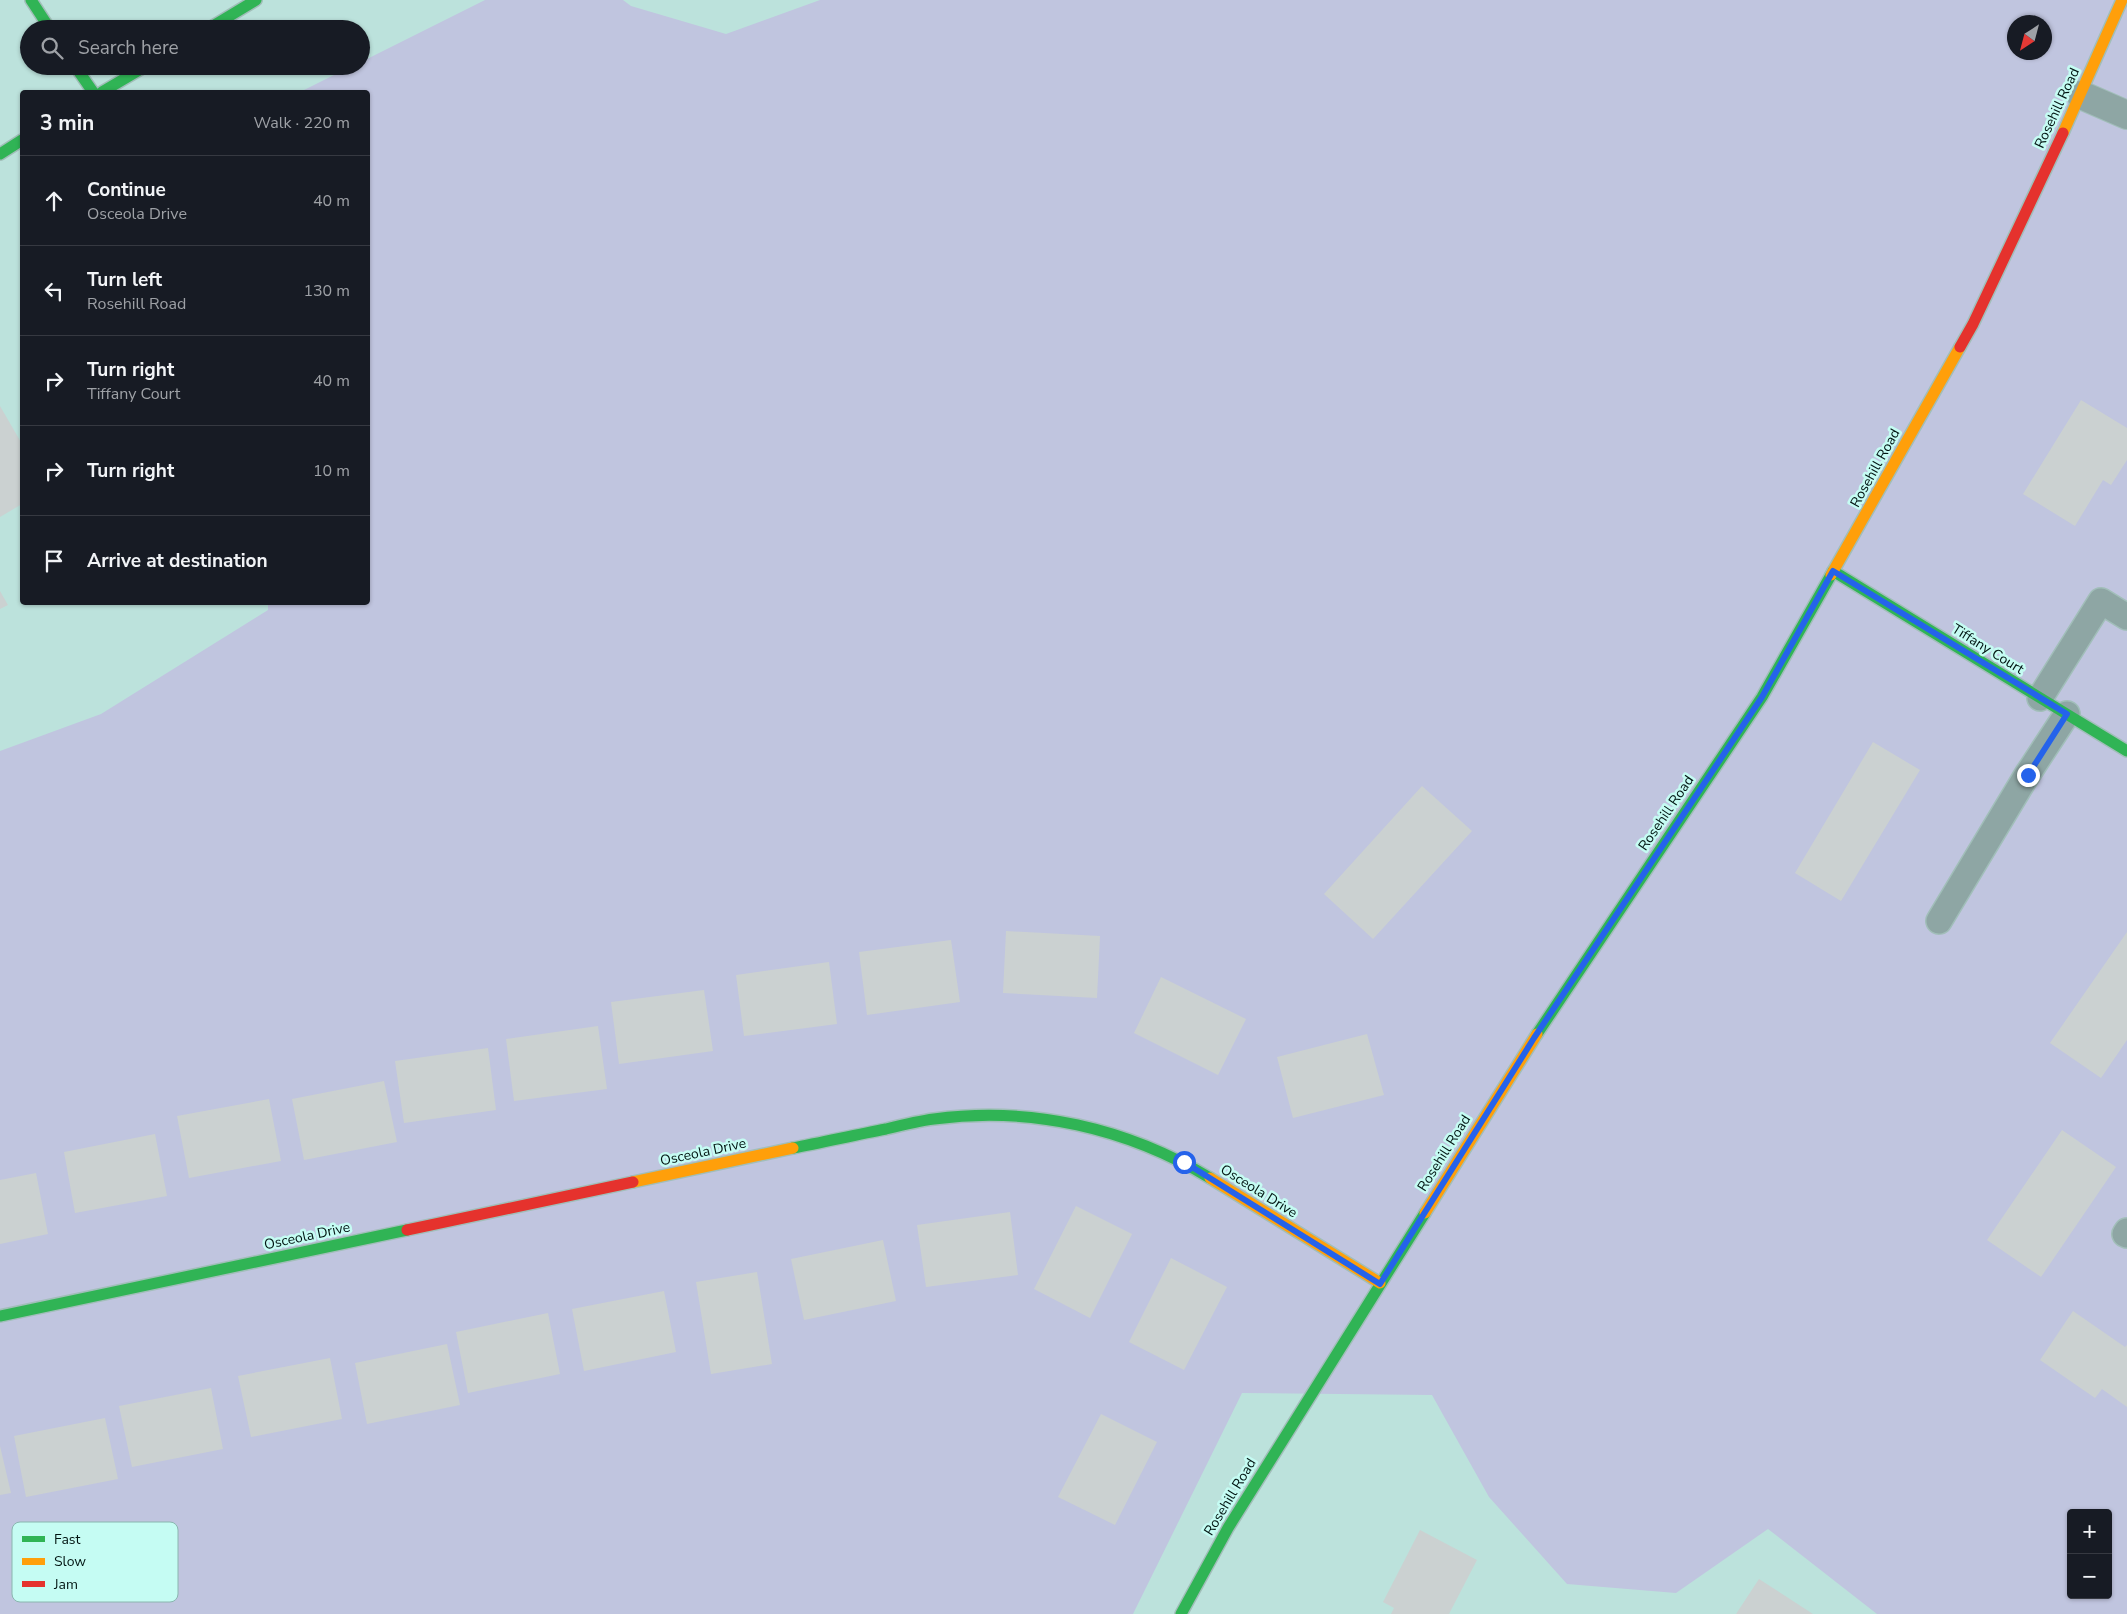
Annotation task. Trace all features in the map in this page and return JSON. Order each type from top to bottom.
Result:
[{"type":"main road","points":[[31,0],[44,20]]},
{"type":"main road","points":[[223,20],[256,0]]},
{"type":"main road","name":"Rosehill Road","points":[[1181,1614],[1228,1528],[1534,1038],[1762,697],[1973,324],[2081,94],[2122,0]]},
{"type":"main road","points":[[81,75],[92,90]]},
{"type":"main road","points":[[105,90],[131,75]]},
{"type":"main road","points":[[0,154],[20,141]]},
{"type":"main road","name":"Tiffany Court","points":[[1833,571],[2127,751]]},
{"type":"main road","name":"Osceola Drive","points":[[0,1316],[932,1119],[961,1115],[1019,1114],[1075,1124],[1131,1139],[1184,1162],[1380,1284]]},
{"type":"street","points":[[2081,94],[2127,115]]},
{"type":"lane","points":[[2040,698],[2101,601],[2127,617]]},
{"type":"lane","points":[[1940,921],[2067,714]]},
{"type":"lane","points":[[2127,1231],[2125,1234],[2127,1235]]},
{"type":"shaded area","points":[[485,0],[623,0],[631,6],[726,34],[820,0],[2127,0],[2127,1614],[1877,1614],[1768,1529],[1676,1593],[1567,1584],[1489,1497],[1432,1395],[1242,1393],[1133,1614],[0,1614],[0,751],[101,714],[268,610],[268,605],[370,605],[370,90],[304,90],[334,75],[370,75],[370,58]]},
{"type":"building","points":[[2081,400],[2127,428],[2127,460],[2111,485],[2103,480],[2075,526],[2023,494]]},
{"type":"building","points":[[0,406],[20,441],[20,505],[0,517]]},
{"type":"building","points":[[0,591],[8,605],[0,609]]},
{"type":"building","points":[[1873,742],[1920,770],[1841,901],[1795,873]]},
{"type":"building","points":[[1422,786],[1472,831],[1373,939],[1324,894]]},
{"type":"building","points":[[1006,931],[1100,936],[1097,998],[1003,993]]},
{"type":"building","points":[[2127,932],[2127,1040],[2101,1078],[2050,1043]]},
{"type":"building","points":[[951,940],[960,1002],[867,1015],[859,952]]},
{"type":"building","points":[[829,962],[837,1024],[744,1036],[736,975]]},
{"type":"building","points":[[1161,977],[1246,1019],[1218,1075],[1134,1033]]},
{"type":"building","points":[[704,990],[713,1051],[619,1064],[611,1002]]},
{"type":"building","points":[[598,1026],[607,1089],[514,1101],[506,1039]]},
{"type":"building","points":[[1367,1034],[1384,1095],[1293,1118],[1277,1057]]},
{"type":"building","points":[[488,1048],[496,1110],[404,1123],[395,1061]]},
{"type":"building","points":[[384,1081],[397,1142],[304,1160],[292,1099]]},
{"type":"building","points":[[269,1099],[281,1161],[189,1178],[177,1116]]},
{"type":"building","points":[[2062,1130],[2116,1167],[2041,1277],[1987,1240]]},
{"type":"building","points":[[155,1134],[167,1196],[75,1213],[64,1152]]},
{"type":"building","points":[[36,1173],[48,1234],[0,1244],[0,1180]]},
{"type":"building","points":[[1076,1206],[1132,1234],[1090,1318],[1034,1289]]},
{"type":"building","points":[[1010,1212],[1018,1275],[926,1287],[917,1225]]},
{"type":"building","points":[[883,1240],[896,1301],[804,1320],[791,1259]]},
{"type":"building","points":[[1171,1258],[1227,1287],[1184,1370],[1129,1342]]},
{"type":"building","points":[[757,1272],[772,1364],[711,1374],[696,1282]]},
{"type":"building","points":[[664,1291],[676,1352],[584,1371],[572,1309]]},
{"type":"building","points":[[2073,1311],[2125,1347],[2127,1345],[2127,1407],[2102,1389],[2095,1398],[2040,1360]]},
{"type":"building","points":[[548,1313],[560,1374],[468,1393],[456,1332]]},
{"type":"building","points":[[447,1344],[460,1405],[367,1424],[355,1363]]},
{"type":"building","points":[[330,1358],[342,1419],[251,1437],[238,1376]]},
{"type":"building","points":[[211,1388],[223,1449],[132,1467],[119,1406]]},
{"type":"building","points":[[1101,1414],[1157,1442],[1115,1525],[1058,1497]]},
{"type":"building","points":[[105,1418],[118,1479],[26,1497],[14,1436]]},
{"type":"building","points":[[0,1446],[11,1493],[0,1495]]},
{"type":"building","points":[[1420,1530],[1477,1560],[1449,1614],[1391,1614],[1394,1608],[1383,1602]]},
{"type":"building","points":[[1759,1579],[1813,1614],[1736,1614]]},
{"type":"traffic: fast","points":[[31,0],[44,20]]},
{"type":"traffic: fast","points":[[223,20],[256,0]]},
{"type":"traffic: fast","points":[[81,75],[92,90]]},
{"type":"traffic: fast","points":[[105,90],[131,75]]},
{"type":"traffic: fast","points":[[0,154],[20,141]]},
{"type":"traffic: fast","points":[[1833,571],[2127,751]]},
{"type":"traffic: fast","points":[[1537,1034],[1762,697],[1831,575]]},
{"type":"traffic: fast","points":[[793,1148],[928,1120],[970,1116],[1006,1116],[1042,1119],[1112,1134],[1146,1146],[1210,1178]]},
{"type":"traffic: fast","points":[[1181,1614],[1228,1528],[1425,1213]]},
{"type":"traffic: fast","points":[[0,1316],[407,1230]]},
{"type":"traffic: slow","points":[[2063,133],[2122,0]]},
{"type":"traffic: slow","points":[[1831,575],[1960,347]]},
{"type":"traffic: slow","points":[[1425,1213],[1537,1034]]},
{"type":"traffic: slow","points":[[633,1182],[793,1148]]},
{"type":"traffic: slow","points":[[1210,1178],[1380,1283]]},
{"type":"traffic: jam","points":[[1960,347],[1973,324],[2063,133]]},
{"type":"traffic: jam","points":[[407,1230],[633,1182]]},
{"type":"route","points":[[1184,1162],[1380,1284],[1534,1038],[1762,697],[1833,571],[2067,714],[2028,775]]}]
